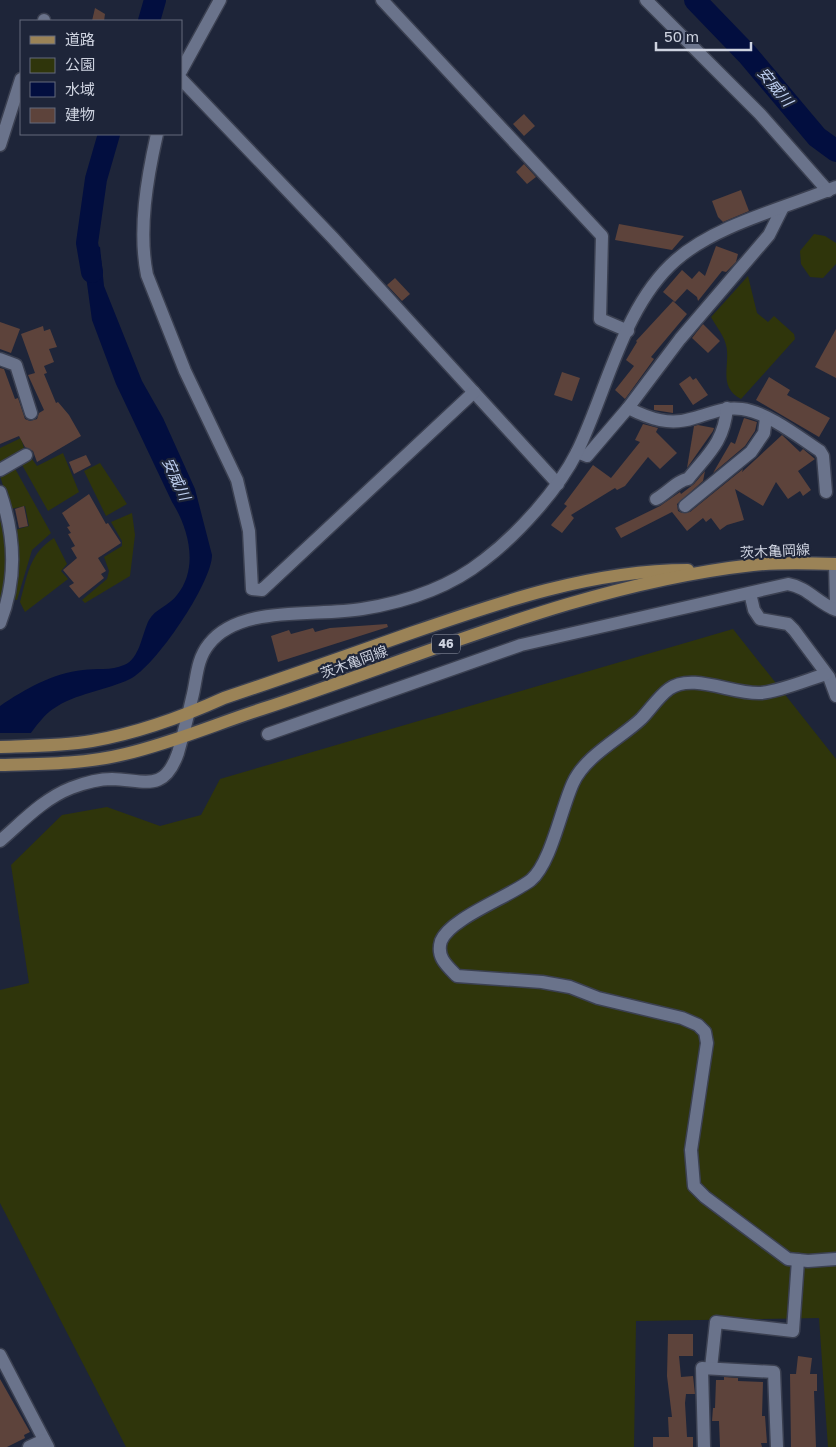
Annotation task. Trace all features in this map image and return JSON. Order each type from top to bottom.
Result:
[{"type":"main road","name":"茨木亀岡線","points":[[0,765],[39,764],[124,754],[182,737],[539,612],[627,589],[715,570],[756,565],[835,564]]},
{"type":"main road","name":"茨木亀岡線","points":[[0,747],[45,746],[94,741],[188,714],[224,698],[468,613],[536,592],[628,574],[668,570],[715,570]]},
{"type":"street","points":[[182,69],[220,0]]},
{"type":"street","points":[[382,0],[602,236],[600,318],[628,331]]},
{"type":"street","points":[[0,841],[50,798],[73,787],[101,780],[141,783],[160,780],[173,766],[188,714],[199,662],[209,644],[223,630],[240,621],[253,618],[362,609],[407,600],[459,578],[485,560],[520,527],[558,484],[577,452],[628,331],[651,287],[683,254],[732,227],[833,188],[646,0]]},
{"type":"street","points":[[182,80],[333,238],[558,484]]},
{"type":"street","points":[[0,145],[20,82]]},
{"type":"street","points":[[157,135],[146,202],[144,259],[147,275],[184,371],[238,480],[249,531],[252,589],[262,590],[474,392]]},
{"type":"street","points":[[577,452],[587,456],[628,408],[680,339],[769,236],[782,209]]},
{"type":"street","points":[[0,360],[16,365],[31,413]]},
{"type":"street","points":[[628,408],[648,419],[662,422],[685,421],[715,410],[727,408],[755,412],[820,451],[830,474],[826,492]]},
{"type":"street","points":[[656,499],[668,493],[683,480],[688,479],[721,438],[725,426],[727,408]]},
{"type":"street","points":[[685,506],[751,452],[764,433],[766,418]]},
{"type":"street","points":[[0,470],[26,455]]},
{"type":"street","points":[[0,492],[9,526],[12,563],[9,600],[0,623]]},
{"type":"street","points":[[835,564],[836,604]]},
{"type":"street","points":[[268,734],[521,646],[788,584],[799,586],[826,606],[836,610]]},
{"type":"street","points":[[750,593],[754,610],[760,619],[788,624],[826,674],[836,696]]},
{"type":"street","points":[[826,674],[762,693],[682,682],[669,689],[640,720],[603,747],[574,781],[544,863],[532,879],[460,922],[442,940],[440,952],[444,963],[457,976],[542,982],[570,987],[598,998],[682,1018],[698,1025],[705,1032],[707,1043],[691,1150],[694,1186],[705,1197],[788,1259],[836,1259]]},
{"type":"street","points":[[711,1368],[716,1322],[793,1331],[798,1260]]},
{"type":"street","points":[[0,1354],[46,1443],[29,1447]]},
{"type":"street","points":[[704,1447],[702,1368],[774,1372],[776,1447]]},
{"type":"green space","points":[[814,234],[825,236],[836,243],[836,264],[823,278],[810,277],[801,264],[800,251]]},
{"type":"green space","points":[[748,276],[757,313],[768,322],[774,316],[794,334],[795,339],[741,399],[729,388],[726,375],[726,345],[711,317]]},
{"type":"green space","points":[[21,438],[24,448],[23,453],[0,468],[0,448]]},
{"type":"green space","points":[[63,453],[79,492],[48,511],[21,463],[32,459],[37,466]]},
{"type":"green space","points":[[100,463],[127,504],[106,516],[84,471]]},
{"type":"green space","points":[[13,465],[51,533],[32,550],[17,600],[13,599],[15,530],[29,526],[25,506],[11,509],[1,481],[0,473]]},
{"type":"green space","points":[[132,513],[135,535],[130,576],[85,603],[82,600],[107,579],[109,571],[104,557],[122,546],[122,541],[111,522]]},
{"type":"green space","points":[[0,519],[6,550],[6,572],[0,603]]},
{"type":"green space","points":[[54,538],[67,564],[61,571],[68,579],[25,612],[20,602],[34,558]]},
{"type":"green space","points":[[733,629],[836,759],[836,1447],[828,1447],[819,1318],[636,1321],[634,1447],[126,1447],[0,1203],[0,990],[29,983],[11,865],[62,815],[107,807],[160,826],[201,815],[220,779]]},
{"type":"water","points":[[87,243],[100,247],[104,286],[142,381],[163,418],[195,489],[212,555],[210,568],[193,603],[180,623],[167,642],[141,671],[130,679],[71,699],[46,714],[0,778],[0,706],[29,688],[61,674],[114,668],[129,662],[137,652],[149,620],[155,613],[171,602],[184,584],[190,561],[187,536],[183,524],[116,384],[92,320],[82,247]]},
{"type":"pier","points":[[0,733],[36,733],[3,778],[0,778]]},
{"type":"building","points":[[95,8],[105,14],[104,20],[92,20]]},
{"type":"building","points":[[524,114],[535,126],[524,136],[513,124]]},
{"type":"building","points":[[524,164],[536,177],[527,184],[516,172]]},
{"type":"building","points":[[741,190],[749,211],[723,222],[718,217],[712,201]]},
{"type":"building","points":[[619,224],[684,236],[672,250],[615,240]]},
{"type":"building","points":[[716,246],[738,254],[736,262],[726,272],[722,271],[698,301],[697,297],[687,289],[675,302],[663,292],[682,270],[692,279],[699,271],[705,276]]},
{"type":"building","points":[[395,278],[410,294],[402,301],[387,285]]},
{"type":"building","points":[[673,301],[687,314],[651,357],[654,359],[625,399],[615,390],[634,366],[626,360],[636,341]]},
{"type":"building","points":[[0,322],[20,329],[11,353],[0,349]]},
{"type":"building","points":[[703,324],[720,341],[708,353],[692,338]]},
{"type":"building","points":[[43,326],[44,331],[50,329],[57,347],[49,349],[54,362],[44,366],[47,373],[44,374],[56,403],[58,402],[69,415],[81,436],[37,462],[33,451],[25,447],[19,436],[0,444],[0,368],[4,369],[15,399],[18,398],[25,419],[30,421],[37,419],[39,413],[44,410],[28,375],[35,373],[21,334]]},
{"type":"building","points":[[836,329],[836,378],[815,367]]},
{"type":"building","points":[[562,372],[580,378],[572,401],[554,395]]},
{"type":"building","points":[[690,376],[693,380],[696,378],[708,395],[693,405],[679,384]]},
{"type":"building","points":[[769,377],[790,390],[787,395],[830,418],[819,437],[756,400]]},
{"type":"building","points":[[654,405],[673,405],[673,413],[654,410]]},
{"type":"building","points":[[744,418],[757,422],[755,431],[745,446],[713,473],[731,442],[735,444]]},
{"type":"building","points":[[643,424],[658,428],[656,432],[677,453],[660,469],[648,457],[625,486],[617,490],[615,488],[571,515],[574,518],[562,533],[552,526],[567,506],[564,504],[593,465],[611,478],[640,442],[635,440]]},
{"type":"building","points":[[694,426],[714,428],[687,468]]},
{"type":"building","points":[[782,435],[800,452],[803,449],[815,459],[798,471],[811,490],[803,496],[800,491],[788,499],[776,482],[763,506],[735,489],[744,520],[727,525],[720,530],[711,518],[706,522],[703,518],[687,531],[672,512],[621,538],[615,528],[660,506],[680,492],[681,494],[694,484],[705,471],[703,481],[677,504],[678,511],[682,513],[690,512],[743,469],[742,472]]},
{"type":"building","points":[[86,455],[91,465],[74,474],[69,462]]},
{"type":"building","points":[[89,494],[106,524],[108,523],[121,543],[98,558],[106,571],[101,574],[104,578],[79,598],[69,586],[74,583],[63,570],[77,558],[71,548],[75,546],[68,534],[71,533],[67,527],[70,526],[62,513]]},
{"type":"building","points":[[24,506],[28,526],[19,528],[15,509]]},
{"type":"building","points":[[387,624],[388,627],[278,662],[271,636],[289,630],[291,634],[313,628],[315,632],[330,628]]},
{"type":"building","points":[[668,1334],[693,1334],[693,1356],[679,1356],[681,1377],[693,1376],[695,1394],[686,1394],[685,1403],[687,1437],[693,1437],[693,1447],[653,1447],[653,1437],[669,1437],[668,1417],[672,1417],[667,1376]]},
{"type":"building","points":[[798,1356],[812,1358],[810,1374],[817,1374],[817,1391],[814,1391],[816,1447],[791,1447],[790,1374],[796,1374]]},
{"type":"building","points":[[724,1377],[738,1378],[738,1381],[763,1382],[762,1416],[765,1416],[767,1443],[761,1443],[762,1447],[720,1447],[719,1421],[712,1421],[713,1408],[715,1408],[716,1380],[724,1380]]},
{"type":"building","points":[[0,1379],[30,1432],[24,1435],[25,1438],[7,1447],[0,1447]]},
{"type":"waterway","name":"安威川","points":[[149,20],[155,0]]},
{"type":"waterway","name":"安威川","points":[[695,0],[747,54],[817,137],[836,151]]},
{"type":"waterway","name":"安威川","points":[[92,272],[87,243],[96,179],[109,135]]}]
